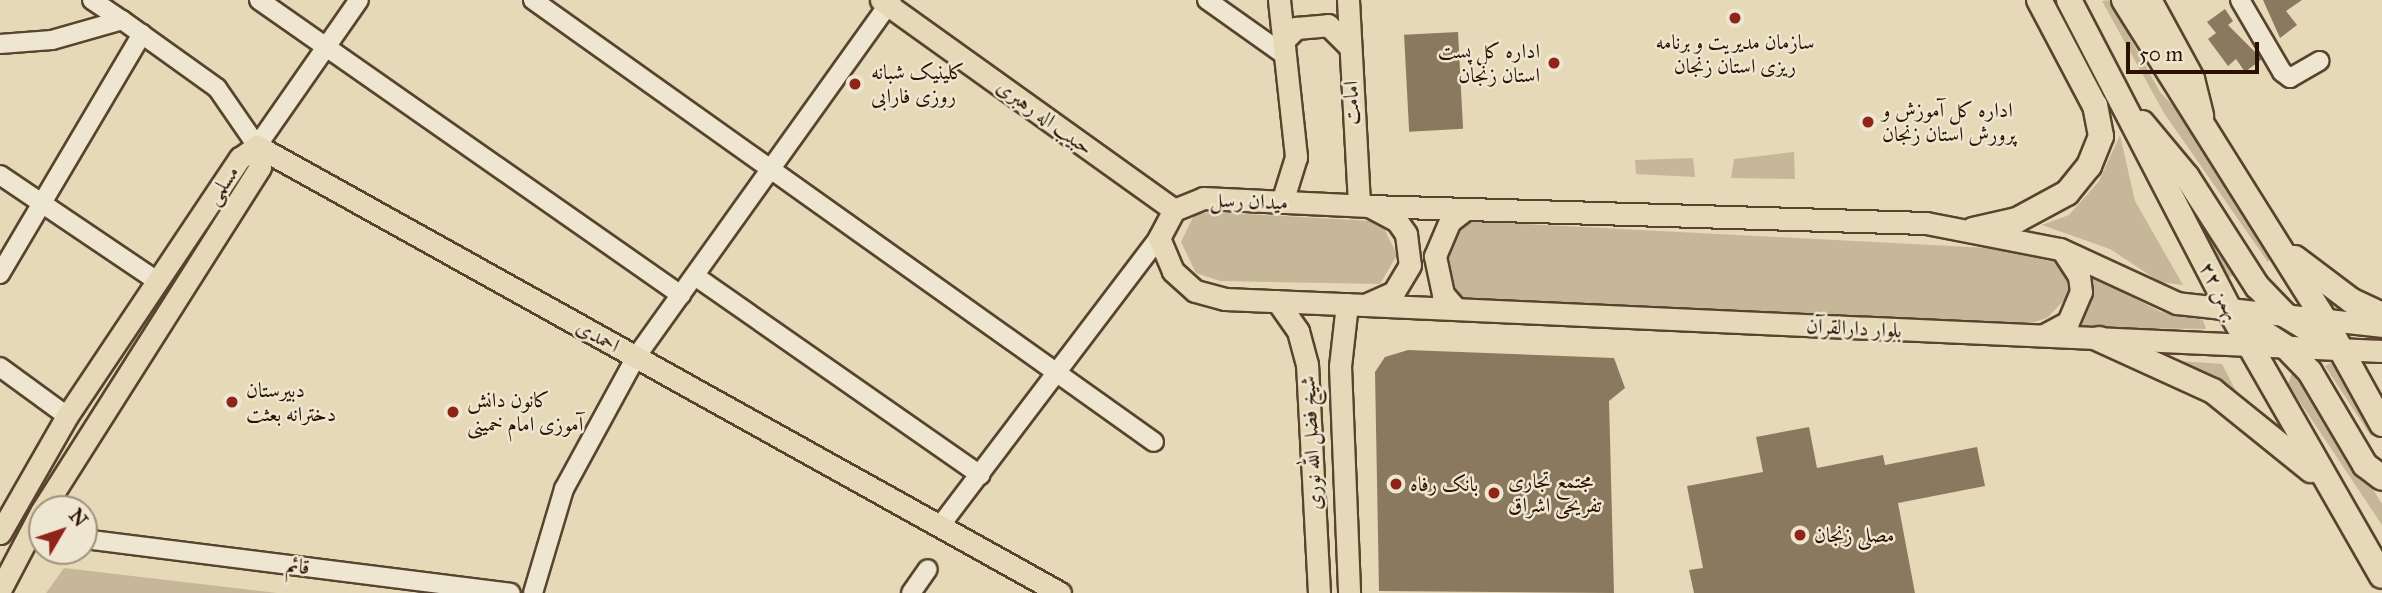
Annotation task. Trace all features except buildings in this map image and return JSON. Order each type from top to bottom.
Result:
[{"type":"highway","points":[[1973,230],[2017,220],[2067,192],[2089,166],[2101,136],[2095,106],[2039,0]]},
{"type":"highway","name":"۲۲ بهمن","points":[[2069,0],[2230,312],[2327,485],[2382,576]]},
{"type":"highway","points":[[2124,0],[2209,144],[2275,239],[2324,318],[2382,424]]},
{"type":"highway","points":[[2150,0],[2192,79],[2209,144]]},
{"type":"highway","points":[[2123,106],[2160,140],[2257,286],[2285,315],[2342,349]]},
{"type":"highway","points":[[2275,239],[2319,279],[2382,315]]},
{"type":"highway","points":[[2230,312],[2287,348],[2305,367],[2365,466],[2382,478]]},
{"type":"highway","points":[[2099,339],[2213,391],[2327,485]]},
{"type":"highway","points":[[2277,397],[2280,366],[2305,367]]},
{"type":"main road","points":[[1279,0],[1296,157],[1282,202]]},
{"type":"main road","name":"امامت","points":[[1348,0],[1364,206]]},
{"type":"main road","name":"حبیب اله رهبری","points":[[887,2],[1174,210]]},
{"type":"main road","points":[[1285,48],[1296,28],[1328,24],[1350,47]]},
{"type":"main road","name":"مسلمی","points":[[4,525],[67,416],[157,281],[240,158],[257,146],[260,167],[54,495]]},
{"type":"main road","name":"احمدی","points":[[257,146],[1060,593]]},
{"type":"main road","name":"میدان رسل","points":[[1159,238],[1173,271],[1195,290],[1277,301],[1356,304],[1394,292],[1410,265],[1406,234],[1397,221],[1364,206],[1203,198],[1174,210]]},
{"type":"main road","points":[[1364,206],[1926,223],[2060,249],[2144,292],[2230,312],[2324,318],[2382,326]]},
{"type":"main road","points":[[1456,309],[1436,276],[1434,256],[1450,221],[1466,209]]},
{"type":"main road","points":[[1159,238],[1174,210]]},
{"type":"main road","points":[[2038,337],[2068,322],[2079,300],[2080,276],[2060,249]]},
{"type":"main road","name":"شیخ فضل الله نوری","points":[[1277,301],[1298,331],[1307,364],[1319,593]]},
{"type":"main road","name":"بلوار دارالقرآن","points":[[1356,304],[2250,348],[2342,349]]},
{"type":"main road","name":"شیخ فضل الله نوری","points":[[1349,593],[1340,366],[1356,304]]},
{"type":"main road","points":[[2342,349],[2382,351]]},
{"type":"main road","name":"مسلمی","points":[[0,590],[28,540]]},
{"type":"street","points":[[92,0],[216,88],[257,146],[359,0]]},
{"type":"street","points":[[259,0],[681,295]]},
{"type":"street","points":[[533,0],[1154,442]]},
{"type":"street","points":[[1207,0],[1285,48]]},
{"type":"street","points":[[2240,0],[2282,72],[2290,78],[2319,61]]},
{"type":"street","points":[[533,593],[564,489],[636,357],[887,2]]},
{"type":"street","points":[[0,44],[52,40],[122,20]]},
{"type":"street","points":[[0,274],[142,34]]},
{"type":"street","points":[[0,175],[157,281]]},
{"type":"street","points":[[940,526],[1159,238]]},
{"type":"street","points":[[695,276],[980,475]]},
{"type":"street","points":[[0,367],[67,416]]},
{"type":"street","points":[[4,525],[28,520]]},
{"type":"street","name":"قائم","points":[[98,541],[511,593]]},
{"type":"street","points":[[911,593],[928,569]]},
{"type":"shaded area","points":[[2109,0],[2160,92],[2185,118],[2271,255],[2268,262],[2164,113],[2102,1]]},
{"type":"shaded area","points":[[2120,135],[2135,201],[2183,285],[2160,282],[2110,249],[2042,225],[2069,215],[2099,181]]},
{"type":"shaded area","points":[[1794,152],[1795,179],[1731,178],[1734,159]]},
{"type":"shaded area","points":[[1693,158],[1695,177],[1636,174],[1635,160]]},
{"type":"shaded area","points":[[2196,201],[2240,273],[2226,278],[2191,211]]},
{"type":"shaded area","points":[[1210,212],[1372,221],[1383,226],[1397,255],[1380,284],[1220,281],[1196,273],[1181,242],[1194,215]]},
{"type":"shaded area","points":[[1468,221],[2027,250],[2053,258],[2066,273],[2070,294],[2047,318],[2028,324],[1459,299],[1447,284],[1445,251],[1457,227]]},
{"type":"shaded area","points":[[2085,273],[2161,312],[2203,320],[2206,329],[2069,327],[2091,300]]},
{"type":"shaded area","points":[[2178,361],[2222,364],[2239,397],[2207,375]]},
{"type":"shaded area","points":[[2334,361],[2375,433],[2371,436],[2325,366]]},
{"type":"shaded area","points":[[2293,370],[2302,374],[2382,504],[2382,525],[2288,384]]},
{"type":"shaded area","points":[[64,568],[277,593],[46,593]]},
{"type":"place","name":"سازمان مدیریت و برنامه ریزی استان زنجان","points":[[1735,18]]},
{"type":"place","name":"اداره کل پست استان زنجان","points":[[1554,63]]},
{"type":"place","name":"کلینیک شبانه روزی فارابی","points":[[855,84]]},
{"type":"place","name":"اداره کل آموزش و پرورش استان زنجان","points":[[1868,122]]},
{"type":"place","name":"دبیرستان دخترانه بعثت","points":[[232,402]]},
{"type":"place","name":"کانون دانش آموزی امام خمینی","points":[[453,412]]},
{"type":"place","name":"بانک رفاه","points":[[1396,484]]},
{"type":"place","name":"مجتمع تجاری تفریحی اشراق","points":[[1494,493]]},
{"type":"place","name":"مصلی زنجان","points":[[1800,535]]}]
